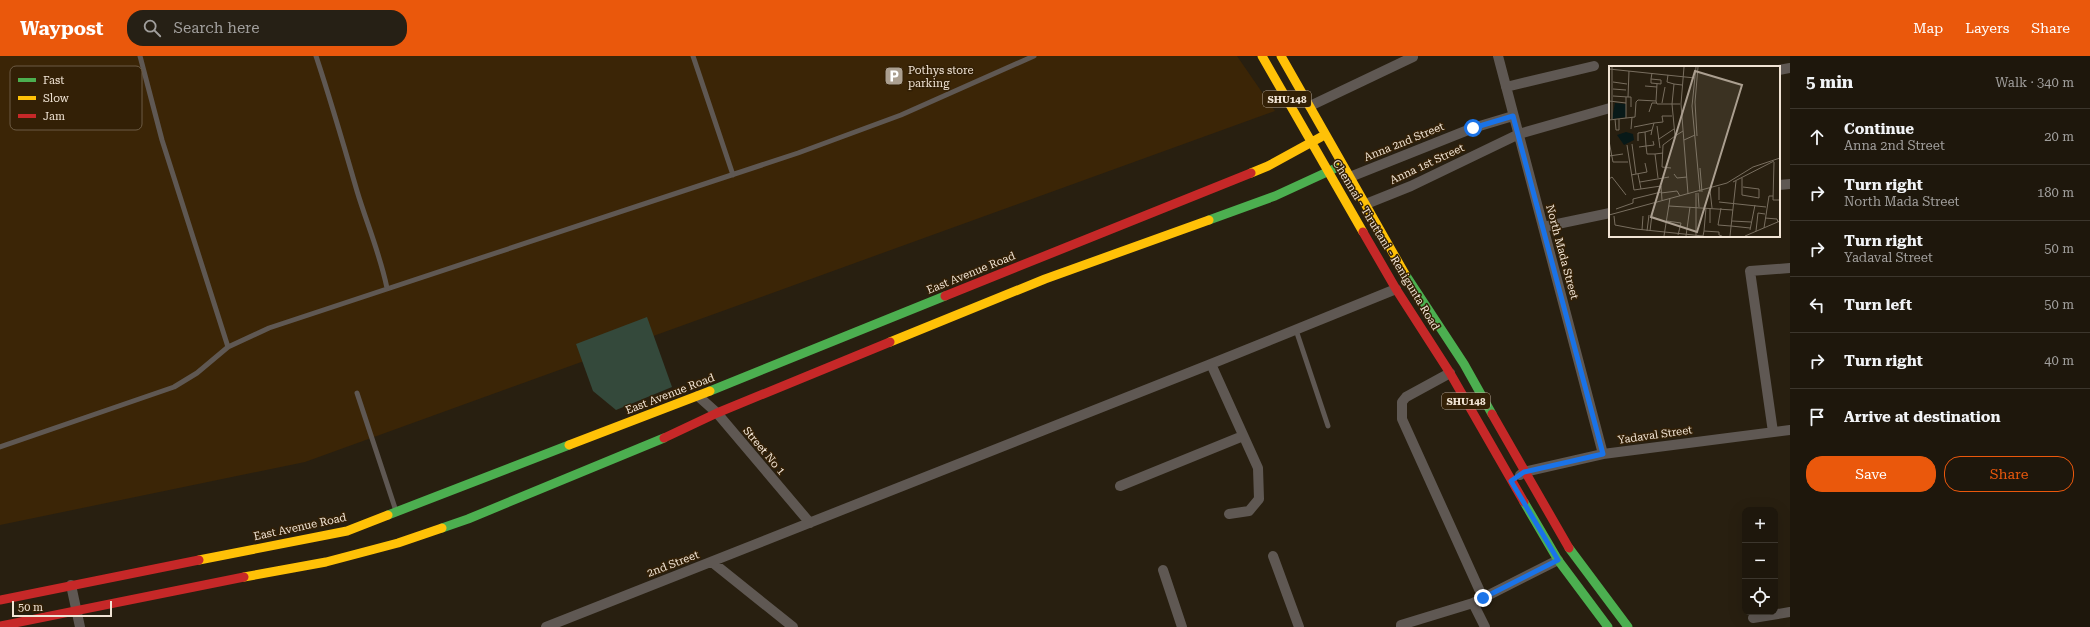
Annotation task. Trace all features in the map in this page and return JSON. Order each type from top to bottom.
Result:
[{"type":"main road","name":"Chennai - Tiruttani - Renigunta Road","points":[[1262,56],[1396,289],[1450,373],[1558,560],[1608,627]]},
{"type":"main road","name":"Chennai - Tiruttani - Renigunta Road","points":[[1281,56],[1409,281],[1464,364],[1524,472],[1571,551],[1628,627]]},
{"type":"main road","name":"East Avenue Road","points":[[0,600],[346,531],[698,396],[1268,166],[1326,135]]},
{"type":"main road","points":[[0,626],[77,612],[208,583],[326,562],[398,543],[496,507],[646,446],[717,413],[1045,279],[1268,198],[1329,172],[1342,164]]},
{"type":"street","name":"North Mada Street","points":[[1498,56],[1603,454]]},
{"type":"street","points":[[1310,106],[1413,58]]},
{"type":"street","points":[[1506,87],[1594,66]]},
{"type":"street","points":[[1780,70],[1790,68]]},
{"type":"street","name":"Anna 1st Street","points":[[1366,204],[1410,186],[1519,134],[1609,108]]},
{"type":"street","name":"Anna 2nd Street","points":[[1350,177],[1473,128],[1513,116]]},
{"type":"street","points":[[1780,185],[1790,184]]},
{"type":"street","points":[[1543,227],[1609,213]]},
{"type":"street","points":[[1773,432],[1750,271],[1790,268]]},
{"type":"street","name":"2nd Street","points":[[546,627],[1211,364],[1396,289]]},
{"type":"street","points":[[1211,364],[1258,468],[1259,499],[1249,511],[1229,514]]},
{"type":"street","points":[[1450,373],[1406,398],[1402,402],[1402,419],[1483,598]]},
{"type":"street","name":"Street No 1","points":[[698,396],[717,413],[810,523]]},
{"type":"street","name":"Yadaval Street","points":[[1524,472],[1603,454],[1790,430]]},
{"type":"street","points":[[1120,486],[1243,436]]},
{"type":"street","points":[[1511,481],[1524,472]]},
{"type":"street","points":[[1273,556],[1299,627]]},
{"type":"street","points":[[1399,626],[1473,603],[1558,560]]},
{"type":"street","points":[[712,562],[793,627]]},
{"type":"street","points":[[1163,570],[1182,627]]},
{"type":"street","points":[[71,585],[80,627]]},
{"type":"street","points":[[1473,603],[1485,627]]},
{"type":"street","points":[[1752,618],[1790,612]]},
{"type":"lane","points":[[140,56],[162,140],[228,347]]},
{"type":"lane","points":[[316,56],[338,120],[358,192],[381,258],[387,288]]},
{"type":"lane","points":[[693,56],[733,175]]},
{"type":"lane","points":[[0,447],[174,387],[197,373],[228,347],[269,328],[733,175],[901,115],[1034,56]]},
{"type":"lane","points":[[1296,330],[1328,426]]},
{"type":"lane","points":[[357,393],[396,512]]},
{"type":"shaded area","points":[[0,56],[1237,56],[1275,111],[305,462],[0,525]]},
{"type":"green space","points":[[647,317],[672,387],[616,410],[593,391],[576,344]]},
{"type":"traffic: fast","points":[[1209,220],[1275,196],[1338,167]]},
{"type":"traffic: fast","points":[[1405,274],[1464,364],[1492,414]]},
{"type":"traffic: fast","points":[[710,391],[945,296]]},
{"type":"traffic: fast","points":[[442,528],[468,519],[664,438]]},
{"type":"traffic: fast","points":[[388,515],[569,445]]},
{"type":"traffic: fast","points":[[1524,502],[1558,560],[1608,627]]},
{"type":"traffic: fast","points":[[1569,548],[1628,627]]},
{"type":"traffic: slow","points":[[1262,56],[1363,232]]},
{"type":"traffic: slow","points":[[1281,56],[1405,274]]},
{"type":"traffic: slow","points":[[1251,173],[1268,166],[1321,137]]},
{"type":"traffic: slow","points":[[890,342],[1045,279],[1209,220]]},
{"type":"traffic: slow","points":[[569,445],[710,391]]},
{"type":"traffic: slow","points":[[199,560],[347,531],[388,515]]},
{"type":"traffic: slow","points":[[244,577],[326,562],[398,543],[442,528]]},
{"type":"traffic: jam","points":[[945,296],[1251,173]]},
{"type":"traffic: jam","points":[[1363,232],[1396,289],[1450,373],[1524,502]]},
{"type":"traffic: jam","points":[[664,438],[717,413],[890,342]]},
{"type":"traffic: jam","points":[[1492,414],[1569,548]]},
{"type":"traffic: jam","points":[[0,600],[199,560]]},
{"type":"traffic: jam","points":[[0,626],[244,577]]},
{"type":"place","name":"Pothys store parking","points":[[894,76]]},
{"type":"route","points":[[1473,128],[1513,116],[1603,454],[1524,472],[1511,481],[1558,560],[1483,598]]}]
